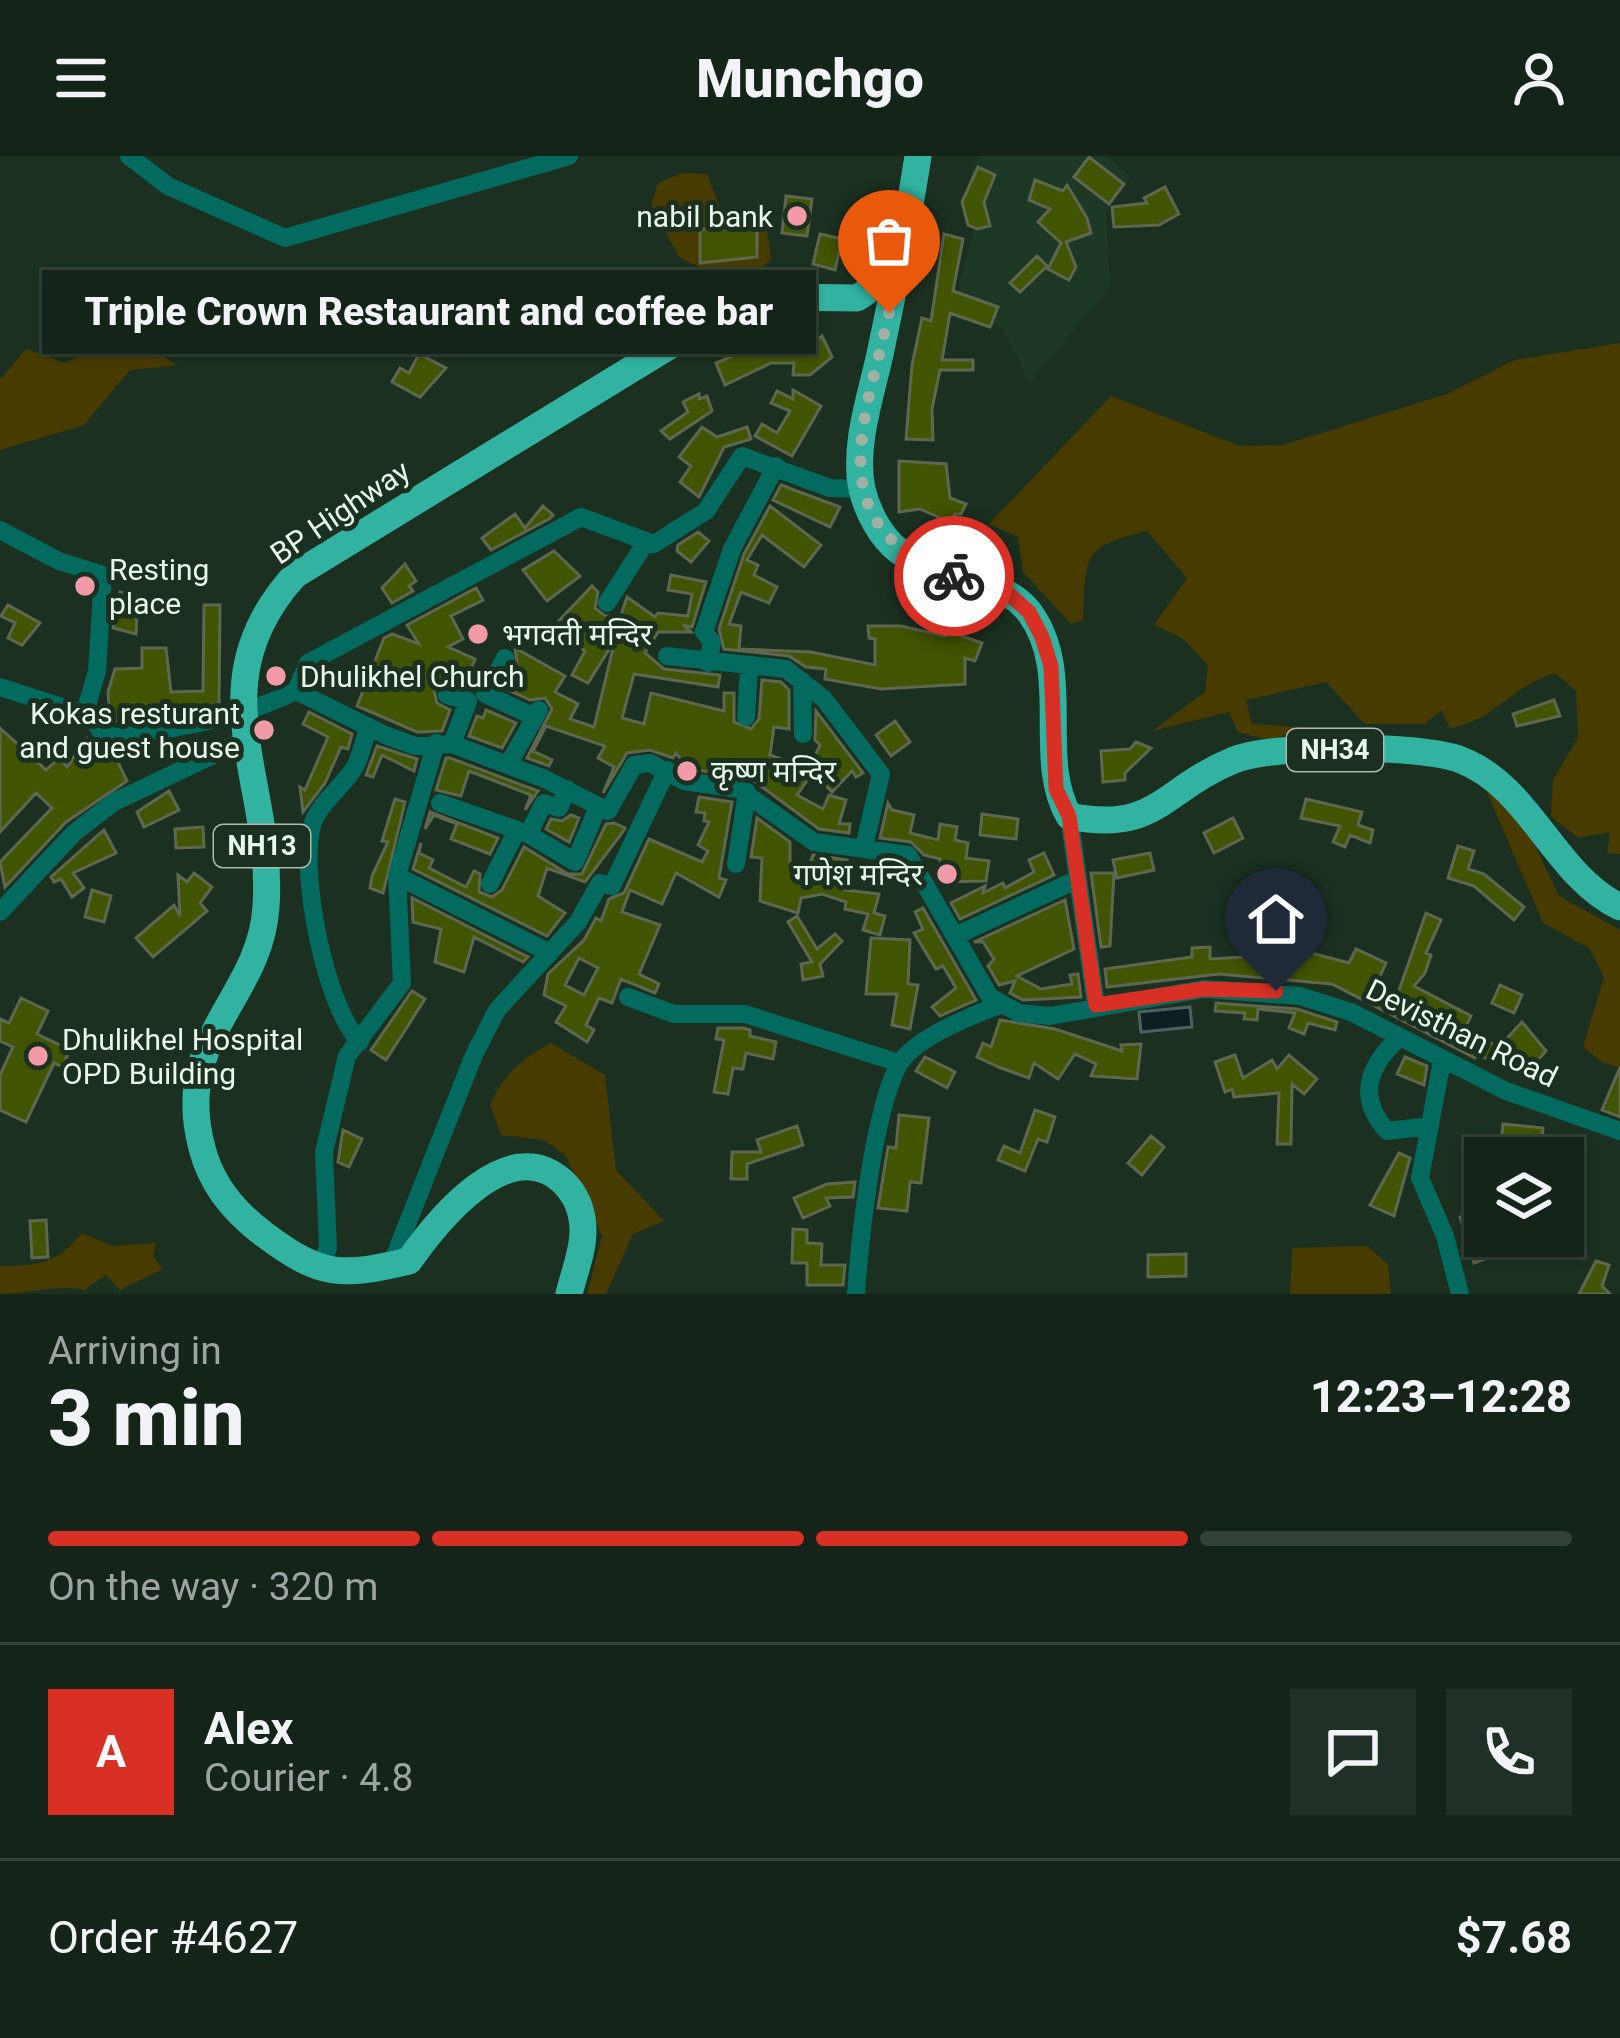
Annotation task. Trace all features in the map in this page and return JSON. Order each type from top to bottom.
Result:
[{"type":"highway","points":[[918,156],[860,457],[862,489],[874,521],[896,549],[1010,595],[1029,612],[1048,650],[1058,757],[1056,789],[1069,816]]},
{"type":"highway","name":"BP Highway","points":[[327,1279],[248,1223],[226,1199],[206,1165],[196,1125],[200,1064],[258,944],[266,910],[266,868],[244,728],[250,643],[268,605],[295,575],[733,307],[776,297],[857,298],[877,284],[908,220]]},
{"type":"highway","points":[[830,299],[862,318],[879,359]]},
{"type":"highway","name":"NH34","points":[[1069,816],[1099,823],[1127,821],[1238,758],[1276,751],[1418,749],[1483,770],[1517,802],[1568,865],[1601,897],[1620,907]]},
{"type":"highway","points":[[327,1279],[409,1261],[434,1224],[480,1186],[504,1170],[530,1167],[554,1174],[580,1206],[583,1244],[569,1294]]},
{"type":"street","points":[[129,156],[168,186],[285,238],[569,156]]},
{"type":"street","points":[[607,603],[644,545],[654,544],[706,511],[742,456],[830,488],[862,489]]},
{"type":"street","points":[[708,663],[712,642],[704,632],[741,532],[776,466]]},
{"type":"street","points":[[706,511],[741,532]]},
{"type":"street","points":[[0,912],[74,833],[114,802],[244,728],[296,691],[308,663],[581,517],[654,544]]},
{"type":"street","points":[[0,530],[59,561],[103,574],[97,670],[87,715]]},
{"type":"street","points":[[667,656],[786,670],[824,699],[881,774],[864,847]]},
{"type":"street","points":[[505,658],[484,694],[538,712],[508,765]]},
{"type":"street","points":[[746,717],[749,668]]},
{"type":"street","points":[[802,681],[803,734]]},
{"type":"street","points":[[0,687],[87,715],[103,735],[244,728]]},
{"type":"street","points":[[296,691],[368,729],[415,746],[444,743],[508,765],[608,812],[634,764],[667,770],[684,781],[747,792],[814,842],[908,855],[1000,1005],[953,1023],[899,1063],[872,1168],[856,1294]]},
{"type":"street","points":[[327,1279],[324,1152],[346,1056],[402,983],[397,876],[444,743],[468,701],[447,695]]},
{"type":"street","points":[[360,1042],[347,1029],[315,920],[308,856],[313,821],[356,765],[368,729]]},
{"type":"street","points":[[391,1265],[474,1055],[497,1010],[578,922],[600,883],[612,886],[667,770]]},
{"type":"street","points":[[490,884],[544,803],[559,808],[567,790]]},
{"type":"street","points":[[736,864],[747,792]]},
{"type":"street","points":[[440,803],[523,832],[575,862],[598,807]]},
{"type":"street","points":[[1069,816],[1096,1005]]},
{"type":"street","points":[[397,876],[550,952]]},
{"type":"street","points":[[955,936],[1076,880]]},
{"type":"street","name":"Devisthan Road","points":[[1000,1005],[1036,1017],[1204,989],[1276,991],[1321,1000],[1442,1061],[1566,1115],[1620,1131]]},
{"type":"street","points":[[628,997],[674,1014],[745,1014],[899,1063]]},
{"type":"street","points":[[1399,1038],[1377,1058],[1366,1084],[1372,1106],[1388,1131],[1429,1126]]},
{"type":"street","points":[[1442,1061],[1420,1178],[1445,1236],[1460,1294]]},
{"type":"shaded area","points":[[978,156],[1106,156],[1131,177],[1106,212],[1110,286],[1030,382],[1003,329],[956,319],[960,279],[975,228],[971,174]]},
{"type":"shaded area","points":[[682,173],[707,174],[728,228],[767,230],[771,258],[760,271],[726,280],[679,257],[651,205],[658,183]]},
{"type":"shaded area","points":[[127,333],[177,365],[130,370],[84,425],[0,450],[0,380],[26,349],[65,363]]},
{"type":"shaded area","points":[[1620,343],[1620,854],[1607,853],[1610,832],[1578,838],[1551,816],[1553,780],[1578,738],[1576,691],[1555,673],[1527,685],[1479,718],[1450,728],[1441,710],[1425,724],[1365,724],[1326,682],[1246,700],[1252,724],[1300,727],[1272,741],[1238,732],[1229,712],[1152,731],[1205,692],[1208,665],[1182,638],[1154,625],[1187,578],[1147,531],[1110,542],[1091,558],[1083,620],[1071,624],[1023,572],[1018,537],[989,524],[1111,396],[1240,446],[1283,445],[1447,394],[1514,360]]},
{"type":"shaded area","points":[[1484,785],[1525,825],[1559,896],[1620,930],[1620,1067],[1603,1063],[1583,1047],[1604,977],[1589,948],[1543,923]]},
{"type":"shaded area","points":[[551,1043],[605,1075],[616,1170],[664,1221],[633,1234],[606,1294],[587,1294],[602,1236],[566,1156],[544,1140],[501,1135],[490,1105],[515,1068]]},
{"type":"shaded area","points":[[82,1233],[112,1246],[156,1243],[153,1257],[163,1269],[120,1290],[106,1275],[84,1290],[0,1294],[0,1266],[46,1261]]},
{"type":"shaded area","points":[[1367,1246],[1388,1264],[1391,1294],[1290,1294],[1292,1248]]},
{"type":"water","points":[[1190,1007],[1192,1027],[1141,1032],[1139,1012]]},
{"type":"building","points":[[1089,157],[1124,184],[1109,204],[1074,177]]},
{"type":"building","points":[[978,167],[995,175],[984,202],[990,226],[977,229],[968,225],[962,202]]},
{"type":"building","points":[[1035,180],[1063,191],[1067,185],[1087,218],[1091,233],[1066,242],[1076,267],[1069,280],[1048,269],[1061,243],[1038,222],[1050,209],[1029,200]]},
{"type":"building","points":[[1165,187],[1179,214],[1159,225],[1114,227],[1112,207],[1147,203],[1144,198]]},
{"type":"building","name":"nabil bank","points":[[786,196],[812,199],[807,236],[782,233]]},
{"type":"building","points":[[730,223],[757,223],[757,257],[700,263],[700,229],[730,229]]},
{"type":"building","points":[[820,234],[842,239],[835,270],[813,264]]},
{"type":"building","points":[[944,234],[963,239],[953,291],[998,307],[990,327],[950,313],[942,360],[973,360],[973,370],[940,370],[932,409],[933,440],[906,439],[912,365],[922,318],[931,321]]},
{"type":"building","points":[[1037,256],[1047,266],[1020,292],[1010,283]]},
{"type":"building","points":[[654,271],[664,290],[610,324],[599,307]]},
{"type":"building","points":[[554,302],[583,320],[570,340],[542,323]]},
{"type":"building","points":[[822,336],[832,357],[810,375],[793,375],[794,363],[771,363],[725,385],[716,363],[761,344],[763,349],[804,351]]},
{"type":"building","points":[[419,354],[446,368],[420,397],[392,382],[400,368],[409,373]]},
{"type":"building","points":[[793,390],[821,406],[792,456],[755,436],[762,424],[777,433],[790,411],[771,403],[777,391],[793,399]]},
{"type":"building","points":[[699,394],[699,399],[707,396],[712,411],[670,439],[661,431],[688,412],[683,402]]},
{"type":"building","points":[[702,427],[717,437],[747,427],[751,439],[724,447],[699,497],[680,482],[691,466],[679,457]]},
{"type":"building","points":[[899,461],[946,464],[950,498],[966,504],[952,523],[920,509],[899,512]]},
{"type":"building","points":[[781,485],[840,507],[830,527],[773,500]]},
{"type":"building","points":[[543,506],[553,515],[549,519],[491,550],[482,538],[515,514],[525,528]]},
{"type":"building","points":[[770,506],[821,545],[804,567],[762,535],[747,560],[758,565],[754,575],[777,587],[769,603],[741,592],[729,624],[741,626],[739,649],[811,652],[875,665],[875,639],[869,638],[868,626],[901,626],[945,636],[947,631],[982,643],[975,661],[965,658],[965,684],[881,689],[825,679],[826,669],[806,667],[789,656],[724,649],[719,629],[744,554]]},
{"type":"building","points":[[698,532],[709,541],[691,562],[677,551],[678,545]]},
{"type":"building","points":[[554,551],[580,576],[547,601],[523,570]]},
{"type":"building","points":[[405,564],[416,581],[409,586],[413,591],[392,603],[382,588]]},
{"type":"building","points":[[671,575],[706,582],[692,627],[683,625],[691,632],[658,632],[645,653],[664,669],[720,675],[718,687],[634,674],[622,718],[644,724],[651,693],[724,711],[724,693],[734,693],[734,722],[751,729],[759,719],[762,680],[781,682],[789,690],[789,729],[774,727],[770,755],[809,769],[820,745],[815,740],[816,711],[863,773],[856,777],[852,771],[832,792],[813,772],[797,795],[823,809],[829,795],[846,800],[839,824],[850,824],[849,833],[819,829],[754,781],[688,768],[676,753],[673,758],[650,750],[627,753],[603,793],[614,767],[598,758],[605,746],[546,726],[533,751],[552,760],[549,766],[527,758],[552,709],[545,698],[530,700],[504,688],[517,663],[515,648],[565,676],[555,692],[578,704],[570,719],[594,727],[615,640],[588,683],[572,675],[585,651],[553,627],[592,586],[598,592],[595,608],[605,616],[621,615],[627,597],[655,617],[658,613],[688,616],[692,594],[668,590]]},
{"type":"building","points":[[476,588],[483,600],[451,616],[463,639],[448,647],[475,659],[464,686],[445,682],[434,690],[437,703],[450,710],[442,731],[417,732],[357,706],[384,638],[392,634],[419,644],[407,625]]},
{"type":"building","points":[[120,592],[148,598],[144,614],[137,612],[136,634],[113,628]]},
{"type":"building","points":[[8,605],[40,623],[22,645],[8,638],[15,623],[1,616]]},
{"type":"building","points":[[204,605],[220,605],[219,704],[110,722],[108,692],[115,669],[142,668],[142,648],[166,648],[171,692],[203,691]]},
{"type":"building","points":[[1554,700],[1560,716],[1517,726],[1513,714]]},
{"type":"building","points":[[486,710],[516,723],[502,748],[469,736],[477,716],[483,718]]},
{"type":"building","points":[[309,712],[352,734],[348,749],[341,747],[325,783],[303,812],[300,787],[305,790],[328,737],[303,724]]},
{"type":"building","points":[[895,721],[910,742],[891,756],[876,735]]},
{"type":"building","points":[[0,728],[46,770],[59,758],[67,767],[87,738],[114,754],[127,781],[66,822],[5,887],[0,862],[52,808],[36,793],[0,832]]},
{"type":"building","points":[[1136,742],[1151,748],[1125,773],[1125,780],[1103,782],[1101,751],[1130,749]]},
{"type":"building","points":[[377,746],[417,759],[414,771],[382,755],[373,777],[366,775]]},
{"type":"building","points":[[446,758],[538,791],[525,810],[531,795],[469,771],[461,796],[436,790]]},
{"type":"building","points":[[169,791],[179,810],[144,827],[137,812]]},
{"type":"building","points":[[699,797],[732,802],[719,878],[726,880],[719,897],[676,873],[662,904],[630,890],[622,912],[660,925],[639,974],[659,984],[655,993],[621,979],[612,1003],[599,998],[586,1025],[594,1030],[587,1042],[556,1022],[566,1006],[544,995],[548,974],[584,940],[596,918],[601,921],[609,899],[624,893],[649,839],[702,862],[708,851],[698,845],[709,822],[704,821],[705,813],[696,812]],"holes":[[[579,958],[598,968],[584,995],[565,985]]]},
{"type":"building","points":[[395,799],[405,802],[383,893],[370,888],[388,842],[382,841]]},
{"type":"building","points":[[1306,799],[1362,812],[1358,825],[1373,830],[1370,843],[1350,835],[1345,847],[1333,842],[1340,826],[1301,818]]},
{"type":"building","points":[[888,803],[892,810],[914,815],[910,833],[938,840],[940,824],[957,827],[955,840],[968,843],[966,858],[989,861],[986,881],[940,882],[940,859],[924,855],[911,842],[880,838]]},
{"type":"building","points":[[430,812],[498,838],[490,854],[451,839],[457,824],[434,815],[425,829]]},
{"type":"building","points":[[982,814],[1018,819],[1016,839],[980,835]]},
{"type":"building","points":[[571,815],[579,818],[569,842],[546,829],[551,819],[562,821]]},
{"type":"building","points":[[757,818],[790,842],[790,862],[809,866],[813,855],[847,860],[845,890],[879,894],[874,913],[885,916],[880,935],[863,930],[868,914],[845,909],[846,902],[822,894],[801,898],[798,913],[760,901],[762,858],[751,857]]},
{"type":"building","points":[[1233,818],[1243,838],[1214,853],[1204,833]]},
{"type":"building","points":[[606,824],[625,828],[585,882],[547,868],[538,896],[565,913],[547,936],[413,869],[421,843],[419,853],[433,860],[429,868],[466,887],[474,871],[480,874],[479,892],[492,897],[502,890],[524,847],[568,874],[582,874]]},
{"type":"building","points":[[203,827],[204,847],[176,848],[175,829]]},
{"type":"building","points":[[104,830],[116,853],[73,873],[84,888],[72,897],[61,879],[54,882],[51,877]]},
{"type":"building","points":[[1458,846],[1474,851],[1468,869],[1484,874],[1524,907],[1514,920],[1474,886],[1448,878]]},
{"type":"building","points":[[1044,853],[1054,875],[960,919],[951,903],[985,886],[983,893],[1003,883],[1005,888],[1034,872],[1029,860]]},
{"type":"building","points":[[1150,853],[1154,870],[1117,878],[1113,860]]},
{"type":"building","points":[[194,873],[212,887],[200,903],[207,911],[153,957],[136,938],[174,905],[180,916],[178,875],[187,882]]},
{"type":"building","points":[[1091,873],[1114,873],[1110,946],[1101,947]]},
{"type":"building","points":[[92,890],[111,896],[104,922],[85,917]]},
{"type":"building","points":[[412,898],[528,957],[523,962],[474,937],[464,972],[435,962],[441,929],[413,922]]},
{"type":"building","points":[[1065,900],[1074,949],[1017,976],[1041,989],[1072,984],[1070,975],[1078,974],[1081,997],[1023,1000],[1010,993],[1015,981],[999,985],[988,966],[994,959],[983,942],[974,942]]},
{"type":"building","points":[[923,908],[976,1000],[940,1016],[932,1007],[956,988],[943,966],[936,969],[914,933],[923,929],[915,912]]},
{"type":"building","points":[[1426,913],[1441,920],[1426,953],[1431,955],[1425,973],[1414,986],[1471,1016],[1464,1030],[1499,1047],[1522,1022],[1546,1051],[1524,1075],[1499,1052],[1494,1062],[1477,1054],[1475,1058],[1332,984],[1219,974],[1107,987],[1105,969],[1192,957],[1192,948],[1210,947],[1210,959],[1245,957],[1246,943],[1264,944],[1263,960],[1295,964],[1296,949],[1349,963],[1356,949],[1386,963],[1374,989],[1396,999]]},
{"type":"building","points":[[797,916],[817,949],[835,934],[842,941],[820,964],[823,976],[803,980],[801,964],[812,962],[788,922]]},
{"type":"building","points":[[871,938],[910,940],[908,984],[918,985],[910,1029],[892,1025],[897,994],[866,994]]},
{"type":"building","points":[[1500,985],[1522,995],[1514,1013],[1492,1003]]},
{"type":"building","points":[[412,991],[425,999],[386,1060],[371,1050]]},
{"type":"building","name":"Dhulikhel Hospital OPD Building","points":[[21,998],[48,1011],[37,1034],[70,1050],[62,1067],[54,1063],[26,1122],[0,1110],[0,1075],[13,1047],[0,1041],[0,1019],[9,1023]]},
{"type":"building","points":[[1216,1003],[1297,1009],[1337,1022],[1335,1030],[1308,1023],[1304,1034],[1289,1028],[1295,1013],[1258,1009],[1257,1020],[1244,1019],[1245,1013],[1215,1011]]},
{"type":"building","points":[[1000,1020],[1055,1029],[1122,1051],[1121,1045],[1141,1044],[1137,1079],[1091,1076],[1096,1064],[1075,1054],[1058,1079],[1034,1063],[1029,1078],[1001,1068],[977,1057],[983,1043],[991,1047]]},
{"type":"building","points":[[718,1028],[743,1028],[750,1030],[750,1036],[776,1042],[773,1059],[746,1053],[743,1069],[733,1068],[728,1094],[714,1092],[724,1040],[716,1039]]},
{"type":"building","points":[[1235,1055],[1243,1078],[1272,1060],[1277,1069],[1289,1055],[1317,1079],[1304,1094],[1292,1084],[1291,1144],[1277,1144],[1279,1093],[1234,1097],[1232,1089],[1225,1092],[1215,1062]]},
{"type":"building","points":[[925,1057],[955,1072],[947,1088],[916,1071]]},
{"type":"building","points":[[1405,1057],[1427,1066],[1424,1085],[1397,1074]]},
{"type":"building","points":[[1620,1067],[1620,1117],[1602,1110]]},
{"type":"building","points":[[1035,1110],[1055,1117],[1047,1142],[1038,1139],[1025,1171],[998,1160],[1004,1146],[1020,1153]]},
{"type":"building","points":[[899,1115],[929,1118],[921,1183],[910,1182],[907,1211],[878,1208],[888,1147],[896,1148]]},
{"type":"building","points":[[1503,1124],[1543,1128],[1542,1137],[1502,1137]]},
{"type":"building","points":[[797,1126],[803,1145],[747,1164],[747,1179],[731,1179],[732,1152],[761,1152],[757,1140]]},
{"type":"building","points":[[343,1130],[362,1139],[349,1167],[338,1162]]},
{"type":"building","points":[[1151,1136],[1164,1147],[1142,1175],[1128,1163]]},
{"type":"building","points":[[1399,1153],[1410,1158],[1394,1216],[1370,1205]]},
{"type":"building","points":[[855,1182],[853,1197],[826,1198],[830,1206],[803,1218],[794,1198],[827,1184]]},
{"type":"building","points":[[46,1220],[48,1257],[32,1258],[30,1221]]},
{"type":"building","points":[[793,1229],[807,1230],[807,1243],[822,1244],[821,1265],[845,1265],[843,1285],[807,1285],[807,1263],[792,1263]]},
{"type":"building","points":[[1186,1254],[1186,1276],[1148,1277],[1148,1255]]},
{"type":"building","points":[[1596,1261],[1609,1265],[1602,1286],[1610,1294],[1579,1294]]},
{"type":"way so far","points":[[889,313],[860,457],[862,489],[874,521],[896,549],[954,576]]},
{"type":"place","name":"nabil bank","points":[[797,216]]},
{"type":"place","name":"Triple Crown Restaurant and coffee bar","points":[[889,313]]},
{"type":"place","name":"Resting place","points":[[85,586]]},
{"type":"place","name":"भगवती मन्दिर","points":[[478,634]]},
{"type":"place","name":"Dhulikhel Church","points":[[276,676]]},
{"type":"place","name":"Kokas resturant and guest house","points":[[264,730]]},
{"type":"place","name":"कृष्ण मन्दिर","points":[[687,771]]},
{"type":"place","name":"गणेश मन्दिर","points":[[947,874]]},
{"type":"place","name":"Dhulikhel Hospital OPD Building","points":[[38,1056]]},
{"type":"route","points":[[954,576],[1010,595],[1029,612],[1048,650],[1058,757],[1056,789],[1069,816],[1096,1005],[1204,989],[1276,991]]}]
